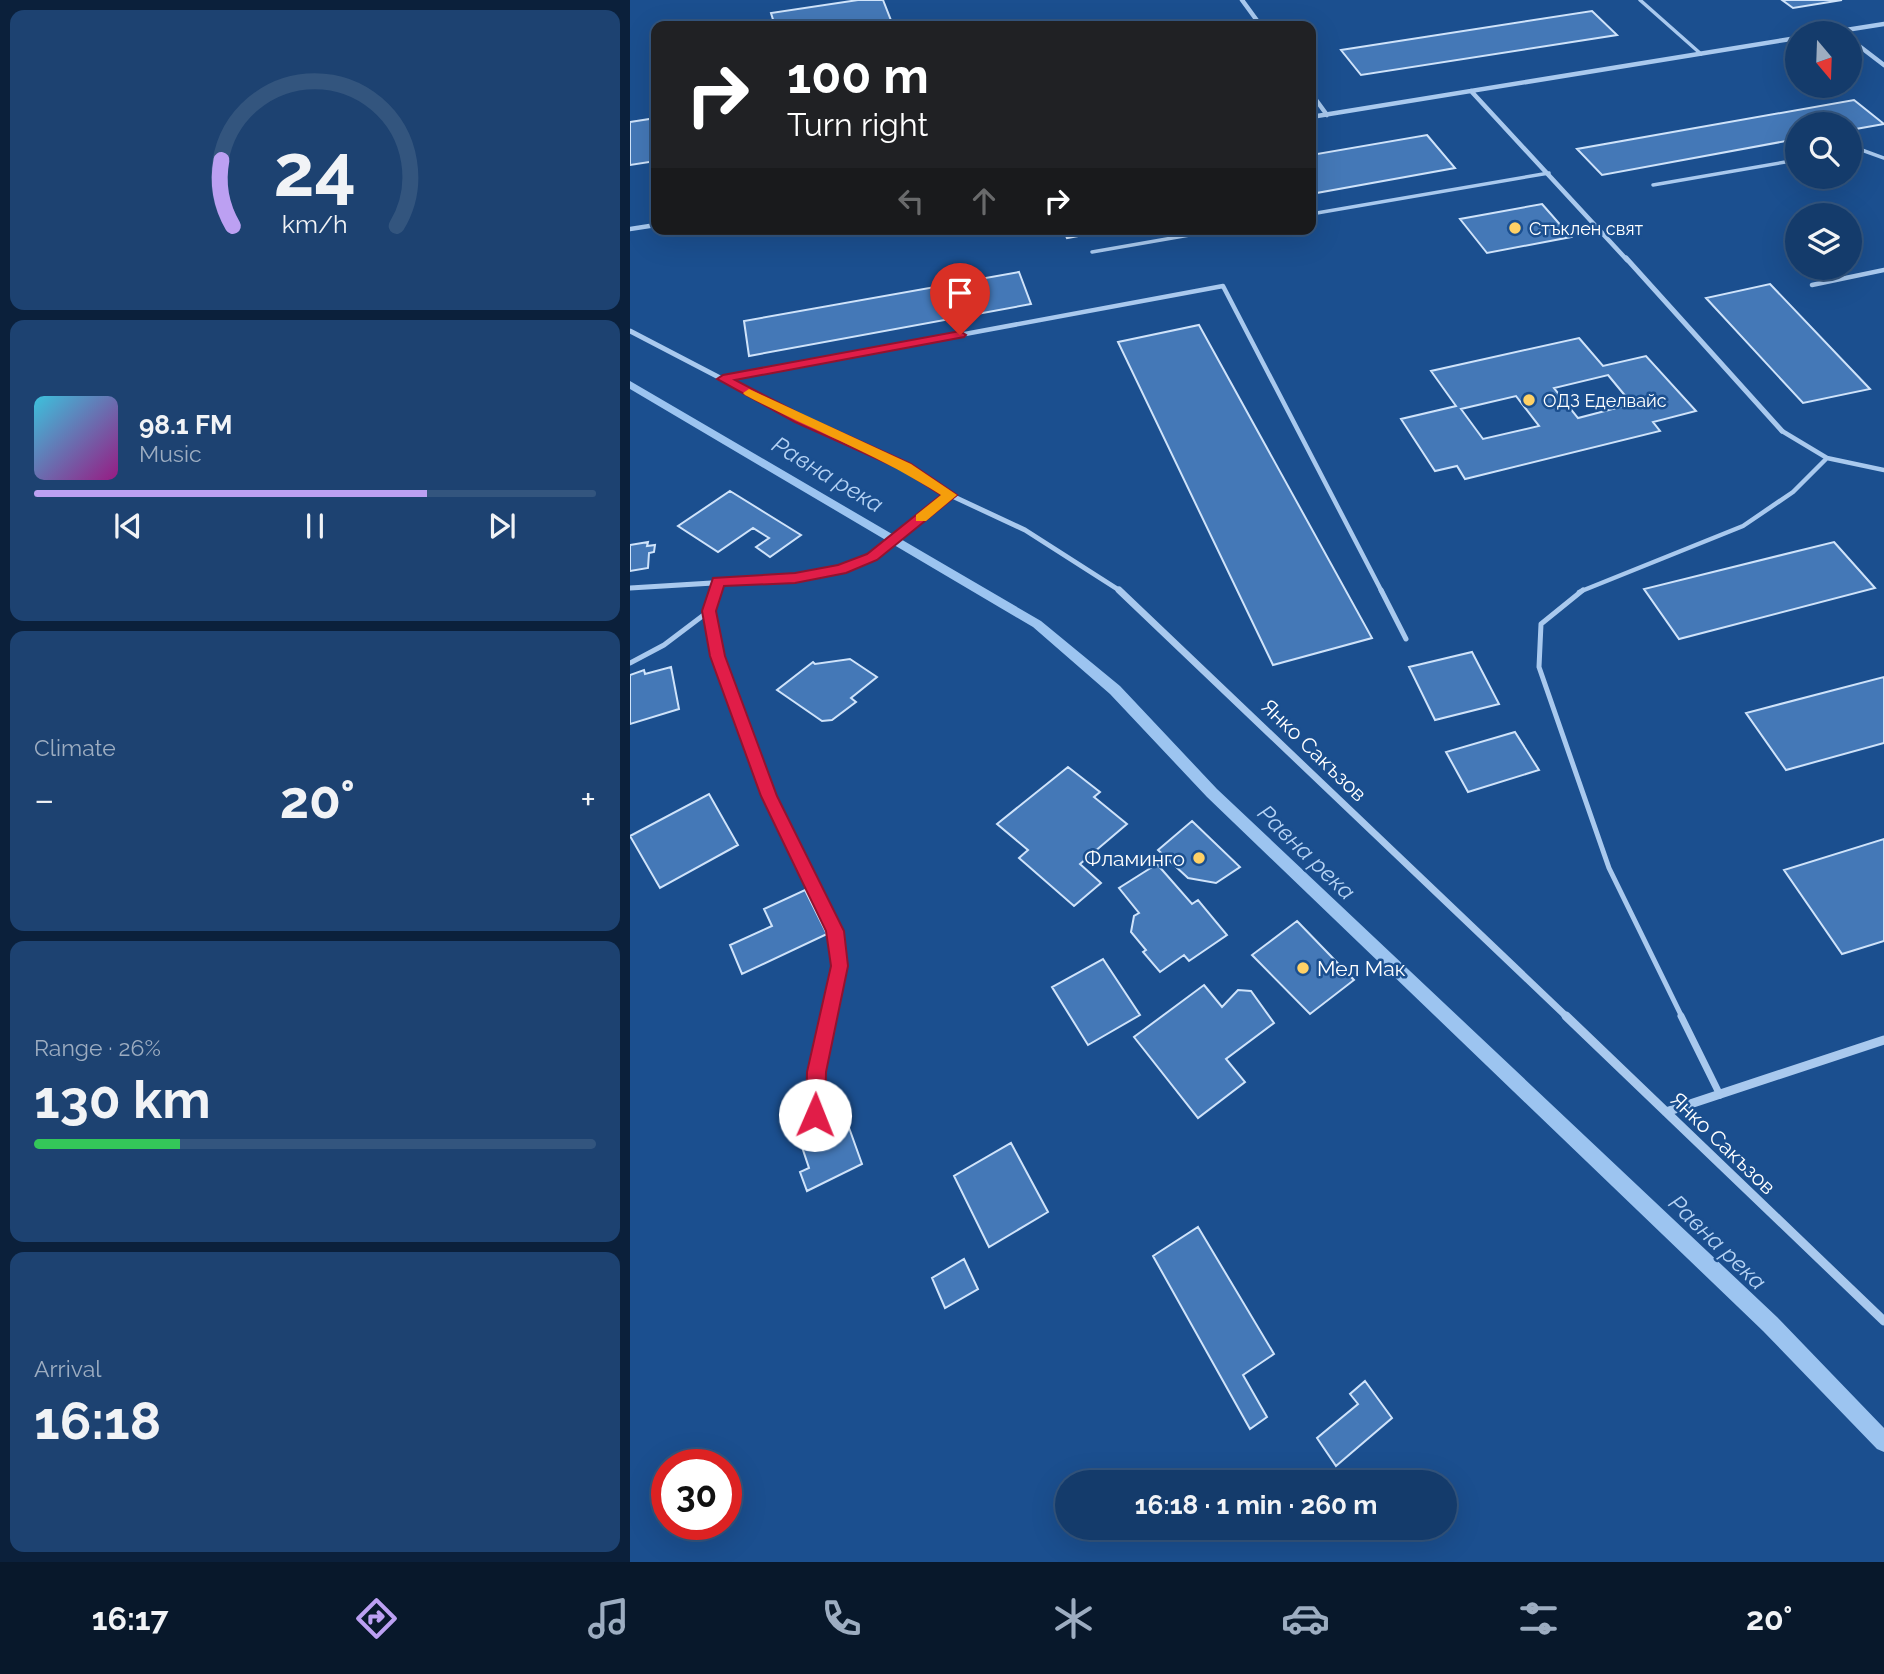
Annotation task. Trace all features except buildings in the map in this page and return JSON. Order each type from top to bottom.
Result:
[{"type":"street","points":[[1242,0],[1257,21]]},
{"type":"street","points":[[1862,28],[1884,24]]},
{"type":"street","points":[[1316,116],[1785,40]]},
{"type":"street","points":[[1862,48],[1884,65]]},
{"type":"street","points":[[1471,91],[1549,173],[1782,431]]},
{"type":"street","points":[[1316,100],[1327,115]]},
{"type":"street","points":[[630,229],[651,226]]},
{"type":"street","name":"Янко Сакъзов","points":[[630,331],[799,419],[906,467],[950,495],[1025,530],[1128,595],[1884,1321]]},
{"type":"street","points":[[630,588],[795,578],[841,570],[872,557],[950,495]]},
{"type":"street","points":[[718,581],[709,611],[718,656],[769,796],[835,931],[840,966],[816,1072],[815,1115]]},
{"type":"street","points":[[1666,1112],[1884,1040]]},
{"type":"lane","points":[[1640,0],[1701,54]]},
{"type":"lane","points":[[1862,152],[1873,152],[1884,158]]},
{"type":"lane","points":[[1653,185],[1785,162]]},
{"type":"lane","points":[[1316,213],[1549,173]]},
{"type":"lane","points":[[1093,252],[1190,235]]},
{"type":"lane","points":[[1812,285],[1884,270]]},
{"type":"lane","points":[[723,379],[1223,286],[1406,639]]},
{"type":"lane","points":[[1782,431],[1827,458],[1884,470]]},
{"type":"lane","points":[[1720,1095],[1609,868],[1539,667],[1541,624],[1578,592],[1743,526],[1793,492],[1827,458]]},
{"type":"lane","points":[[630,663],[664,645],[709,611]]},
{"type":"waterway","name":"Равна река","points":[[630,384],[1037,624],[1115,690],[1212,793],[1770,1324],[1884,1442]]},
{"type":"slow traffic","points":[[749,393],[799,419],[906,467],[950,495],[921,518]]},
{"type":"place","name":"Стъклен свят","points":[[1515,228]]},
{"type":"place","name":"ОДЗ Еделвайс","points":[[1529,400]]},
{"type":"place","name":"Фламинго","points":[[1199,858]]},
{"type":"place","name":"Мел Мак","points":[[1303,968]]},
{"type":"route","points":[[815,1115],[816,1072],[840,966],[835,931],[769,796],[718,656],[709,611],[718,581],[795,578],[841,570],[872,557],[950,495],[906,467],[799,419],[723,379],[960,335]]}]
